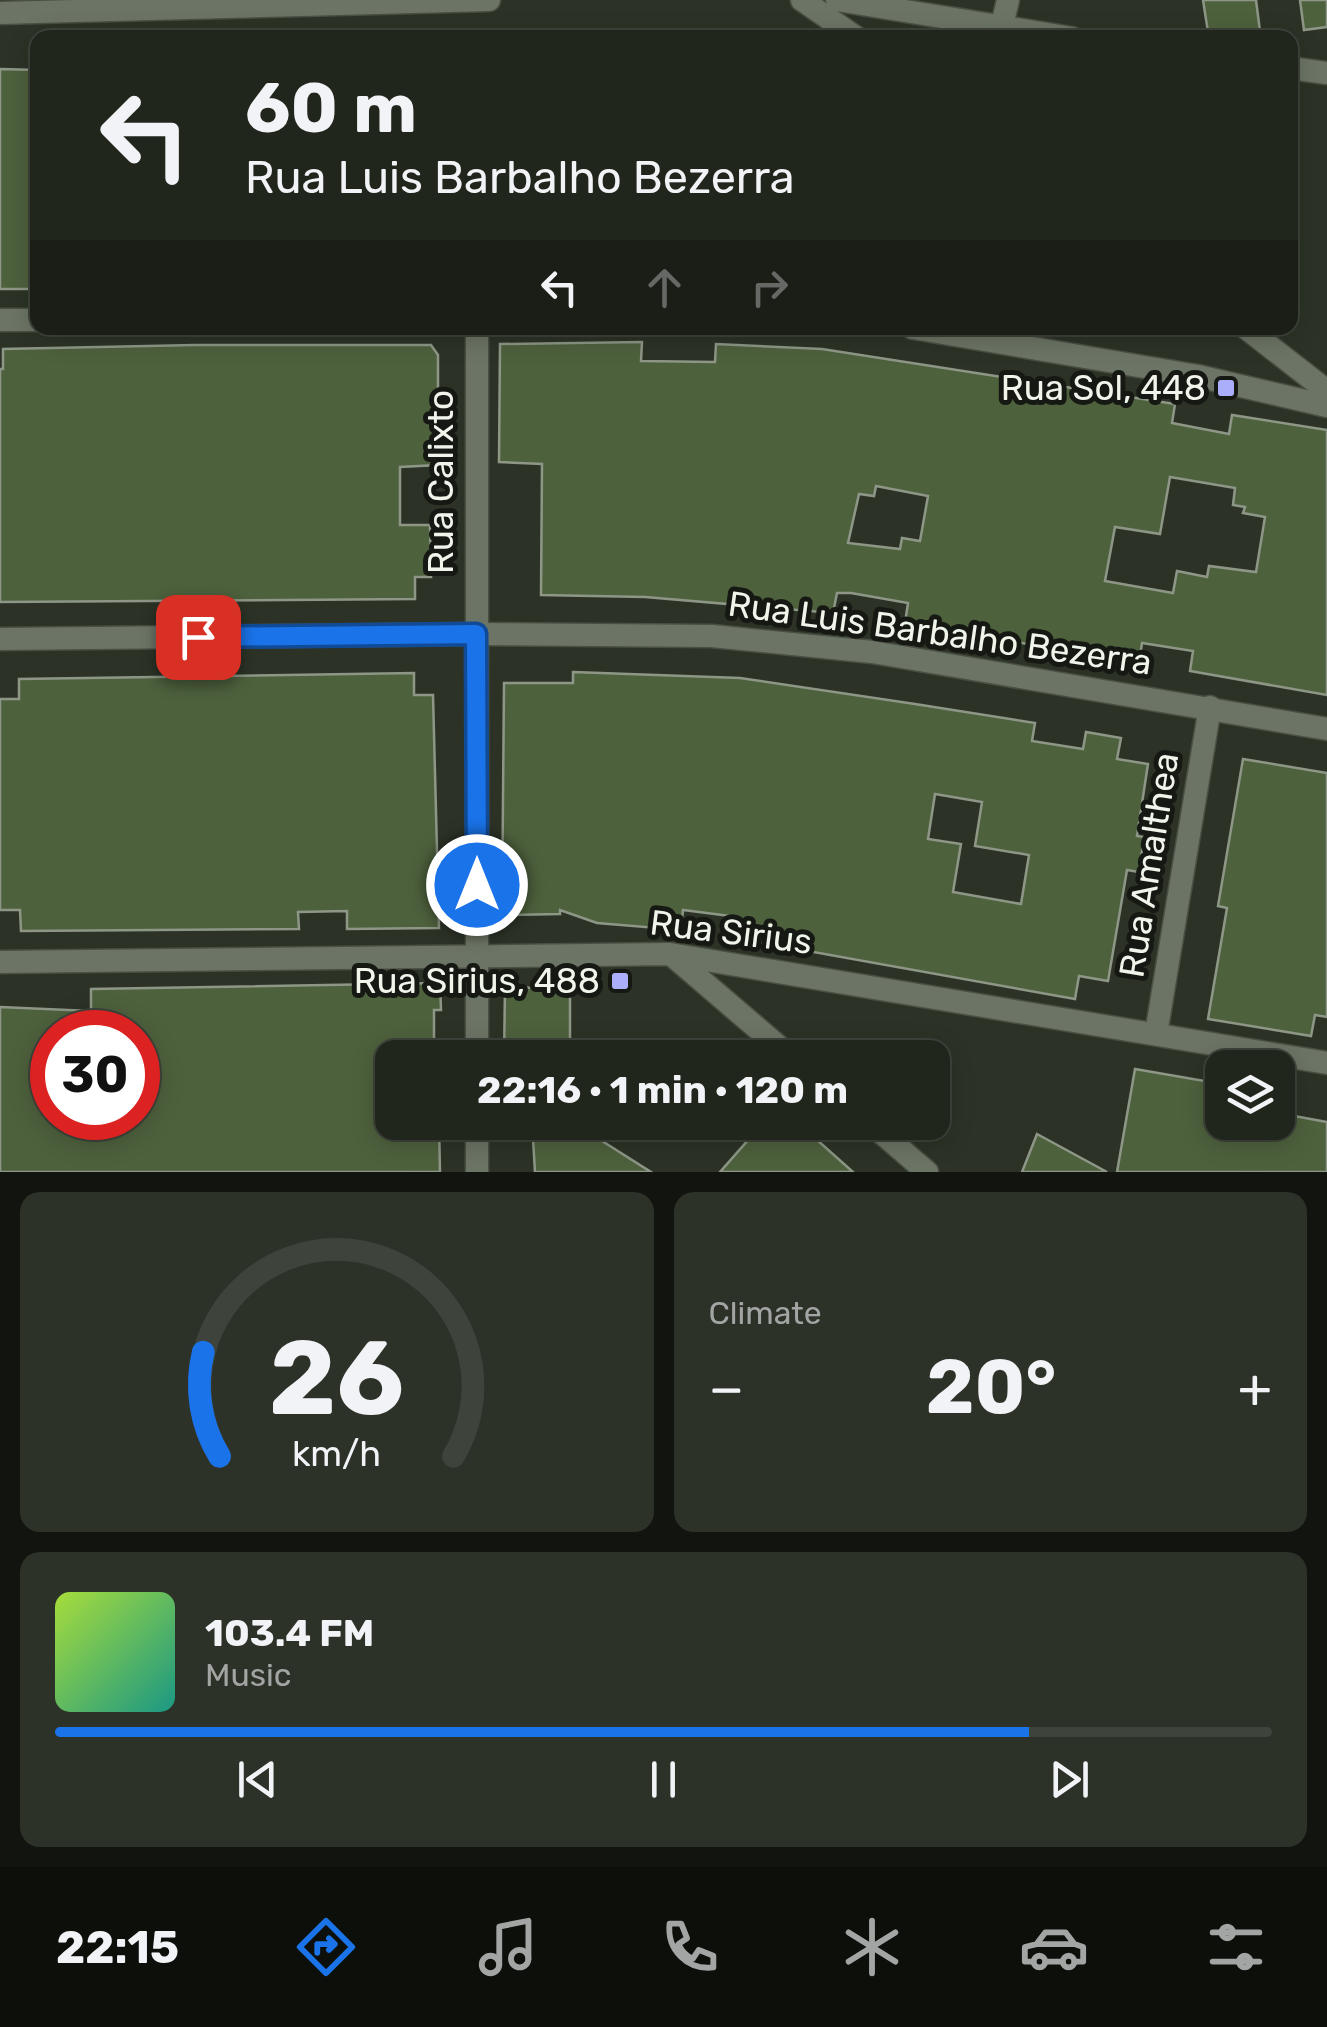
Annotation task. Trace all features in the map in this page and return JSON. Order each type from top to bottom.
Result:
[{"type":"street","points":[[0,13],[488,0]]},
{"type":"street","points":[[802,0],[845,30]]},
{"type":"street","points":[[837,0],[990,30]]},
{"type":"street","points":[[1000,30],[1008,0]]},
{"type":"street","points":[[1298,69],[1327,73]]},
{"type":"street","points":[[0,320],[30,320]]},
{"type":"street","name":"Rua Calixto","points":[[476,335],[477,1040]]},
{"type":"street","points":[[955,335],[1198,376],[1327,406]]},
{"type":"street","points":[[1255,335],[1327,391]]},
{"type":"street","name":"Rua Luis Barbalho Bezerra","points":[[0,639],[476,634],[730,638],[872,652],[1327,729]]},
{"type":"street","name":"Rua Amalthea","points":[[1156,1034],[1210,707]]},
{"type":"street","points":[[670,954],[771,1040]]},
{"type":"street","name":"Rua Sirius","points":[[0,962],[670,954],[1327,1063]]},
{"type":"street","points":[[476,1140],[476,1172]]},
{"type":"street","points":[[890,1140],[927,1172]]},
{"type":"building","points":[[1203,0],[1256,0],[1260,30],[1208,30]]},
{"type":"building","points":[[1300,0],[1327,0],[1327,27],[1304,30]]},
{"type":"building","points":[[0,69],[30,70],[30,289],[0,289]]},
{"type":"building","points":[[642,342],[641,361],[715,362],[716,344],[822,349],[1175,404],[1172,423],[1229,434],[1232,415],[1327,430],[1327,695],[1190,671],[1193,651],[1142,643],[1139,663],[905,623],[908,603],[851,593],[837,593],[833,613],[645,597],[541,595],[542,464],[499,462],[500,344]],"holes":[[[1170,477],[1235,488],[1233,505],[1245,507],[1243,513],[1265,517],[1256,572],[1209,566],[1207,577],[1177,571],[1173,593],[1105,581],[1115,527],[1160,534]],[[876,486],[928,496],[920,541],[902,538],[900,549],[848,543],[859,494],[874,496]]]},
{"type":"building","points":[[431,345],[438,355],[438,465],[400,467],[400,525],[430,525],[431,577],[415,577],[415,599],[0,602],[3,349]]},
{"type":"building","points":[[573,672],[740,678],[1035,723],[1032,741],[1083,749],[1086,732],[1121,738],[1117,759],[1148,764],[1137,836],[1144,837],[1139,872],[1127,870],[1108,981],[1079,976],[1075,999],[735,938],[738,917],[683,910],[681,930],[597,923],[560,910],[560,914],[502,915],[504,683],[573,683]],"holes":[[[935,794],[982,802],[975,846],[1029,855],[1021,904],[953,892],[961,844],[928,839]]]},
{"type":"building","points":[[414,673],[414,695],[433,695],[439,928],[347,929],[347,911],[298,912],[299,929],[21,931],[20,910],[0,910],[0,699],[19,699],[19,679]]},
{"type":"building","points":[[1243,759],[1327,773],[1327,1017],[1315,1015],[1311,1036],[1208,1019],[1227,908],[1218,906]]},
{"type":"building","points":[[440,983],[441,1010],[434,1010],[434,1040],[375,1040],[375,1140],[439,1140],[440,1172],[0,1172],[0,1007],[68,1010],[30,1010],[30,1140],[160,1140],[160,1010],[91,1010],[91,989]]},
{"type":"building","points":[[570,987],[570,1040],[504,1040],[505,988]]},
{"type":"building","points":[[1135,1069],[1205,1081],[1205,1140],[1295,1140],[1295,1116],[1327,1122],[1327,1172],[1117,1172]]},
{"type":"building","points":[[1037,1134],[1107,1172],[1022,1172]]},
{"type":"building","points":[[533,1140],[600,1140],[651,1172],[535,1172]]},
{"type":"building","points":[[748,1140],[817,1140],[853,1172],[720,1172]]},
{"type":"place","name":"Rua Sol, 448","points":[[1226,388]]},
{"type":"place","name":"Rua Sirius, 488","points":[[620,981]]},
{"type":"route","points":[[198,637],[476,634],[477,885]]}]
